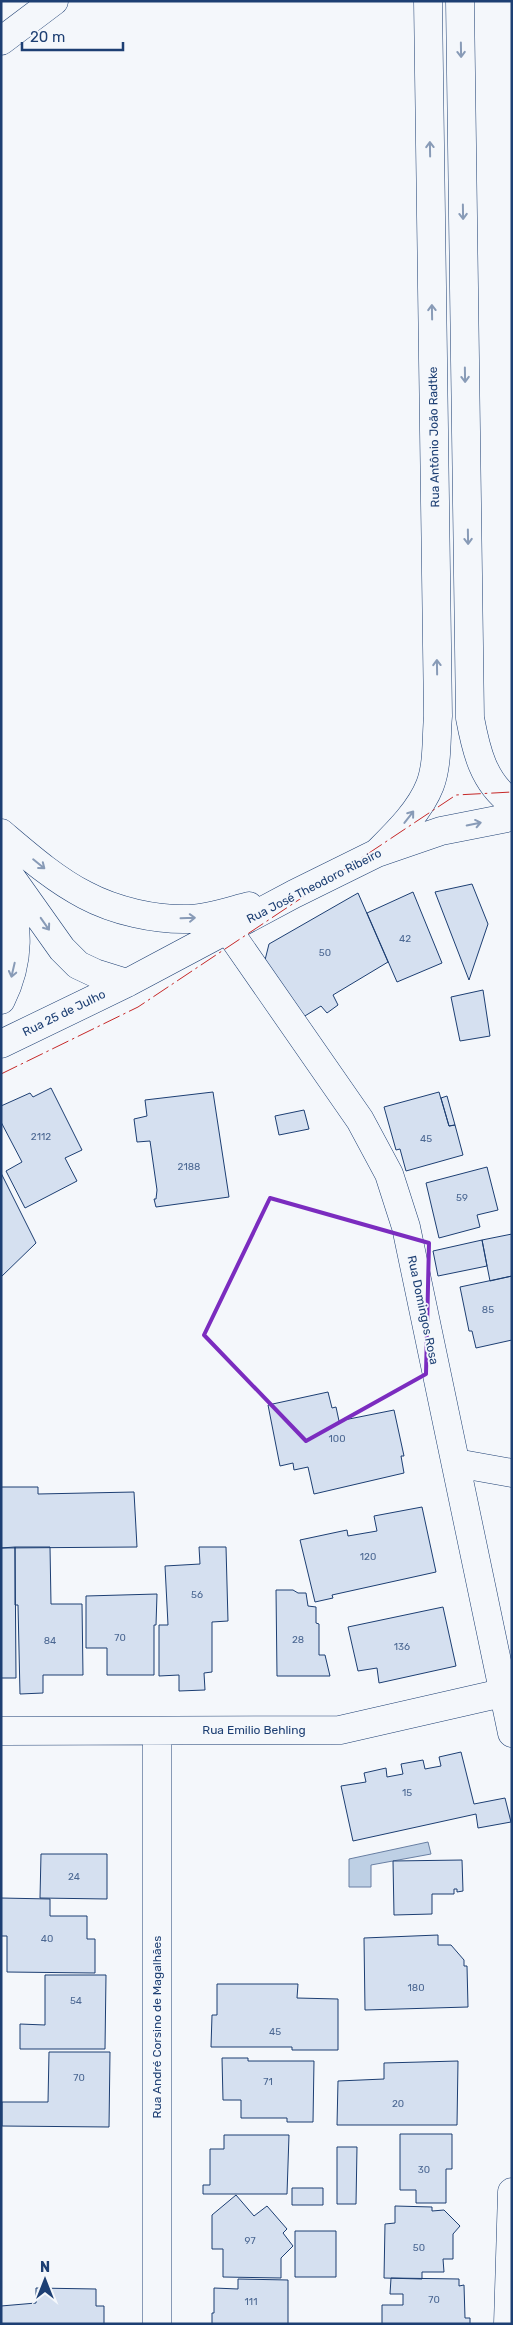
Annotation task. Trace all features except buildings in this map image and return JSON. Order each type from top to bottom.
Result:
[{"type":"street","points":[[1,41],[54,1]]},
{"type":"street","name":"Rua Antônio João Radtke","points":[[377,853],[397,832],[430,786],[435,761],[438,716],[428,1]]},
{"type":"street","points":[[460,1],[470,718],[482,766],[495,786],[512,802]]},
{"type":"street","name":"Rua José Theodoro Ribeiro","points":[[127,983],[294,894],[377,853],[441,831],[512,817]]},
{"type":"street","points":[[1,833],[45,869],[85,896],[123,910],[149,915],[190,918],[210,916],[294,894]]},
{"type":"street","points":[[4,866],[62,949],[78,965],[95,974],[127,983]]},
{"type":"street","points":[[1,1000],[10,982],[16,957],[17,941],[4,866]]},
{"type":"street","name":"Rua Domingos Rosa","points":[[228,930],[360,1120],[389,1174],[406,1227],[512,1734]]},
{"type":"street","name":"Rua 25 de Julho","points":[[1,1044],[127,983]]},
{"type":"street","points":[[456,1463],[512,1473]]},
{"type":"street","name":"Rua Emilio Behling","points":[[1,1731],[340,1730],[502,1693]]},
{"type":"street","name":"Rua André Corsino de Magalhães","points":[[157,1731],[157,2324]]},
{"type":"street","points":[[508,2324],[512,2192]]},
{"type":"highlighted area","points":[[270,1198],[429,1243],[426,1374],[306,1441],[204,1335]]},
{"type":"water","points":[[428,1842],[431,1854],[371,1865],[371,1887],[349,1887],[349,1859]]},
{"type":"power","points":[[1,1074],[138,1007],[456,795],[512,792]]}]
